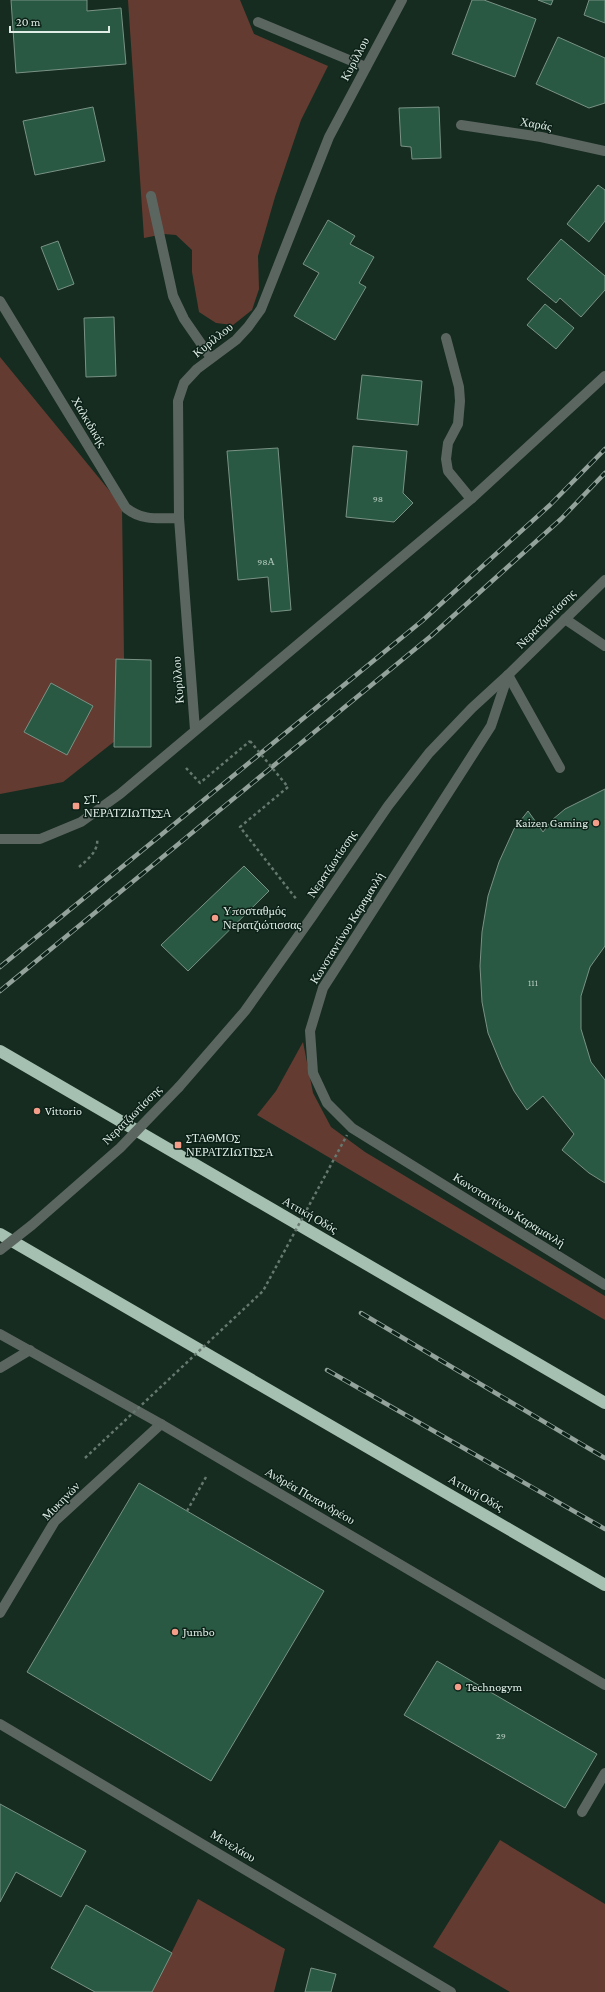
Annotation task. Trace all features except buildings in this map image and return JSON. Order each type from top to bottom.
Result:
[{"type":"highway","name":"Αττική Οδός","points":[[0,1051],[605,1403]]},
{"type":"highway","name":"Αττική Οδός","points":[[0,1234],[605,1584]]},
{"type":"street","name":"Κυρίλλου","points":[[195,730],[179,518],[178,402],[184,383],[248,327],[261,309],[316,165],[329,137],[402,0]]},
{"type":"street","points":[[258,22],[366,67]]},
{"type":"street","name":"Χαράς","points":[[461,125],[541,137],[605,151]]},
{"type":"street","points":[[151,196],[173,296],[184,319],[211,358]]},
{"type":"street","name":"Χαλκιδικής","points":[[0,301],[126,508],[135,516],[147,518],[179,518]]},
{"type":"street","points":[[446,338],[459,387],[460,400],[458,424],[448,443],[446,459],[448,471],[471,499]]},
{"type":"street","points":[[0,839],[40,839],[81,822],[120,794],[471,499],[605,376]]},
{"type":"street","name":"Νερατζιωτίσσης","points":[[0,1250],[32,1225],[120,1148],[179,1087],[245,1011],[388,806],[429,753],[472,708],[605,580]]},
{"type":"street","points":[[565,619],[605,646]]},
{"type":"street","points":[[508,675],[560,768]]},
{"type":"street","name":"Κωνσταντίνου Καραμανλή","points":[[508,675],[491,726],[323,988],[310,1031],[313,1073],[327,1103],[352,1128],[605,1285]]},
{"type":"street","name":"Ανδρέα Παπανδρέου","points":[[0,1334],[161,1424],[422,1576],[605,1685]]},
{"type":"street","points":[[0,1368],[30,1350]]},
{"type":"street","name":"Μυκηνών","points":[[0,1612],[55,1521],[161,1424]]},
{"type":"street","name":"Μενελάου","points":[[0,1724],[452,1992]]},
{"type":"street","points":[[582,1812],[605,1773]]},
{"type":"path","points":[[200,783],[250,741],[288,787],[240,827],[311,918]]},
{"type":"path","points":[[85,1458],[263,1291],[347,1135]]},
{"type":"path","points":[[187,1511],[217,1458]]},
{"type":"shaded area","points":[[128,0],[240,0],[254,34],[328,66],[301,120],[275,197],[258,256],[259,289],[252,310],[233,325],[216,323],[199,312],[192,272],[192,250],[176,235],[164,234],[144,238]]},
{"type":"shaded area","points":[[0,357],[122,506],[125,733],[63,782],[0,794]]},
{"type":"shaded area","points":[[303,1042],[313,1093],[331,1127],[365,1152],[605,1296],[605,1320],[257,1115],[276,1091]]},
{"type":"shaded area","points":[[500,1840],[605,1904],[605,1992],[510,1992],[433,1947]]},
{"type":"shaded area","points":[[198,1899],[285,1949],[274,1992],[152,1992]]},
{"type":"railway","points":[[0,967],[422,621],[550,505],[605,449]]},
{"type":"railway","points":[[0,991],[431,636],[561,519],[605,473]]},
{"type":"railway","points":[[361,1313],[605,1458]]},
{"type":"railway","points":[[327,1370],[605,1529]]},
{"type":"place","name":"ΣΤ. ΝΕΡΑΤΖΙΩΤΙΣΣΑ","points":[[76,806]]},
{"type":"place","name":"Kaizen Gaming","points":[[596,823]]},
{"type":"place","name":"Υποσταθμός Νερατζιώτισσας","points":[[215,918]]},
{"type":"place","name":"Vittorio","points":[[37,1111]]},
{"type":"place","name":"ΣΤΑΘΜΟΣ ΝΕΡΑΤΖΙΩΤΙΣΣΑ","points":[[178,1145]]},
{"type":"place","name":"Jumbo","points":[[175,1632]]},
{"type":"place","name":"Technogym","points":[[458,1687]]}]
